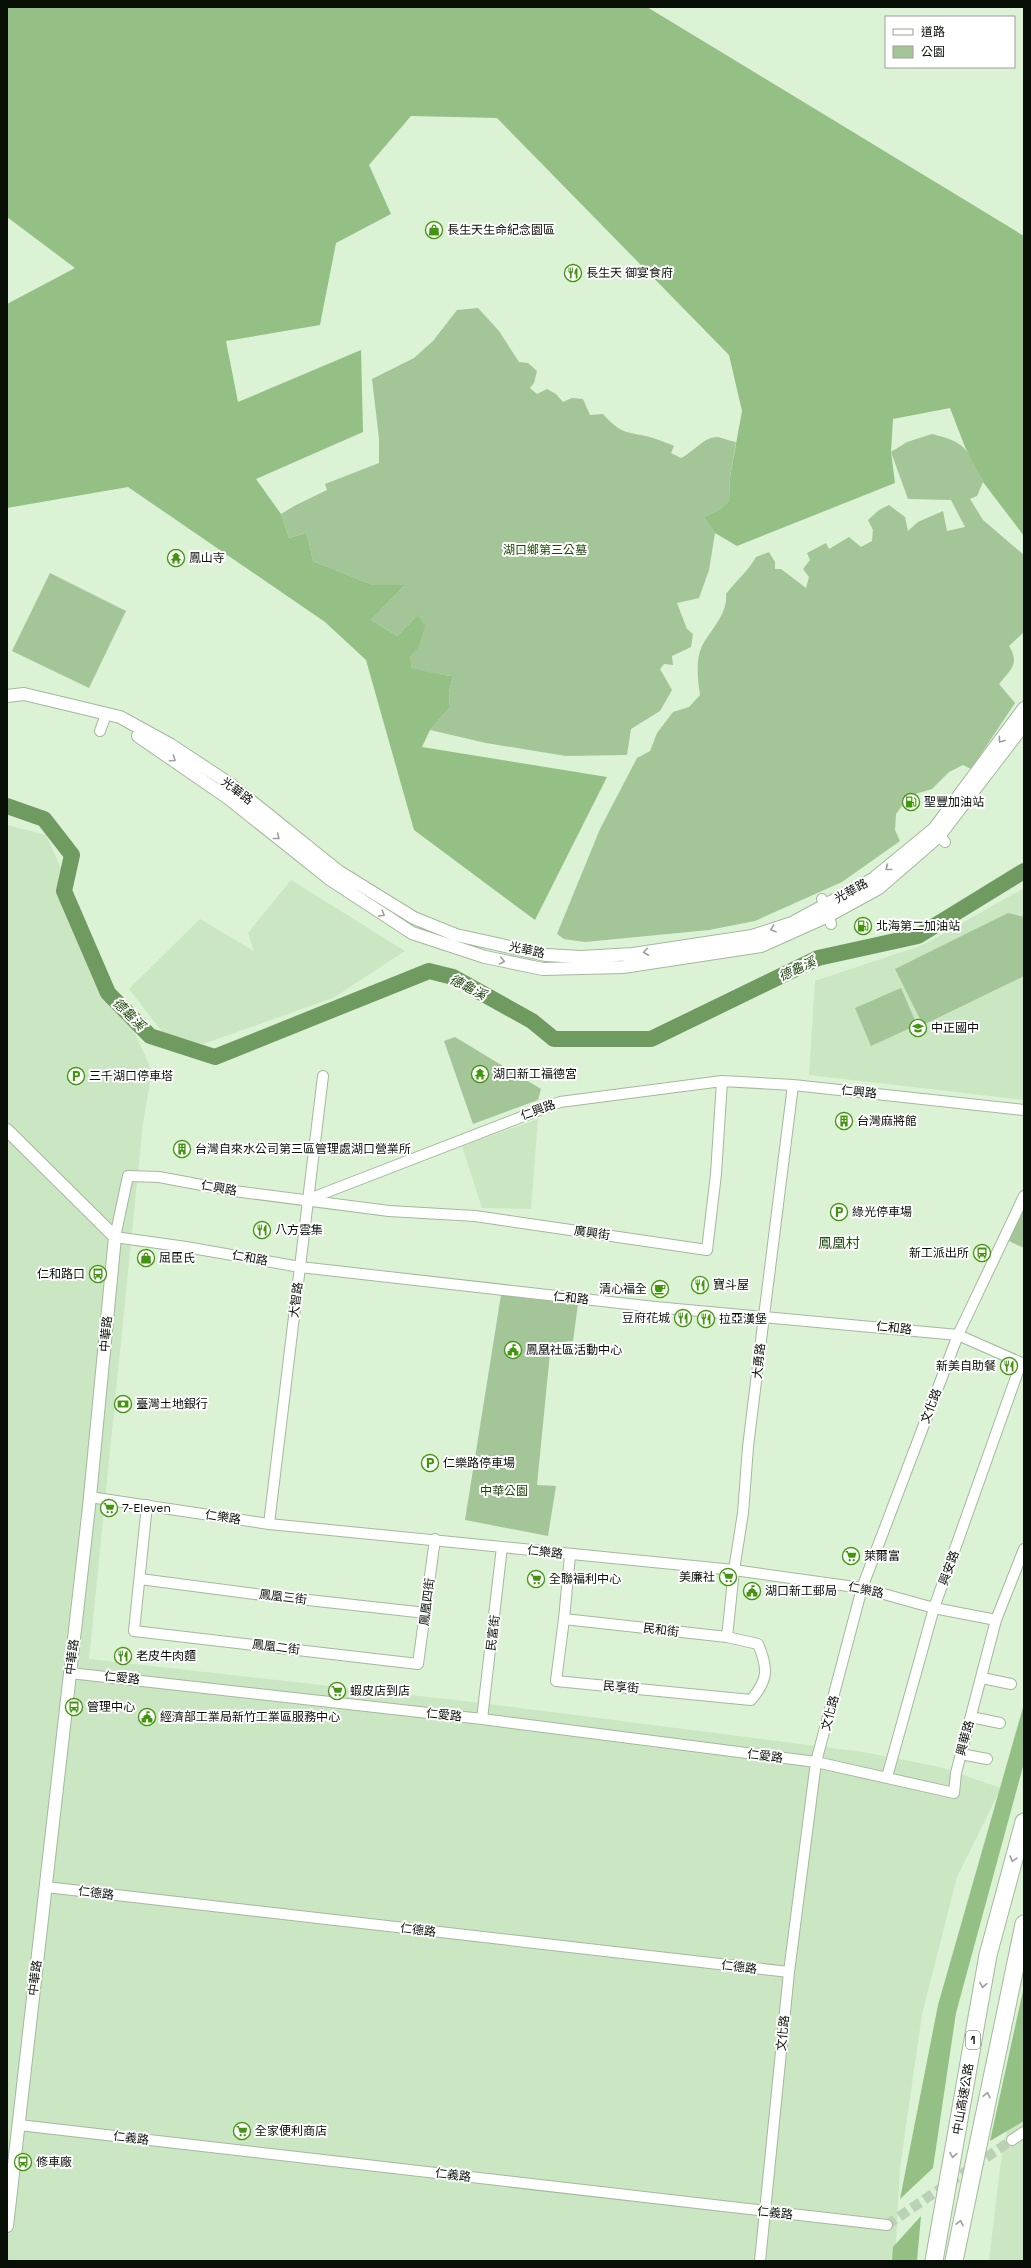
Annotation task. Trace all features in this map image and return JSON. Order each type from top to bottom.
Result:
[{"type":"highway","name":"中山高速公路","points":[[934,2261],[988,1956],[1024,1822]]},
{"type":"highway","name":"中山高速公路","points":[[954,2261],[1024,1924]]},
{"type":"street","name":"光華路","points":[[7,696],[24,694],[120,717],[171,745],[230,784],[338,871],[389,899],[414,918],[456,935],[546,955],[581,957],[633,954],[752,936],[826,911]]},
{"type":"street","name":"光華路","points":[[7,704],[22,702],[102,725],[117,722],[137,735],[331,880],[412,932],[486,957],[543,969],[623,967],[761,946],[826,911],[879,888],[937,833],[1024,726]]},
{"type":"street","name":"光華路","points":[[937,833],[1024,708]]},
{"type":"street","name":"大智路","points":[[269,1524],[322,1076]]},
{"type":"street","name":"仁興路","points":[[115,1238],[128,1176],[159,1177],[234,1191],[308,1199],[560,1102],[722,1081],[793,1086],[1024,1110]]},
{"type":"street","name":"廣興街","points":[[308,1199],[389,1211],[475,1216],[707,1250],[716,1174],[722,1081]]},
{"type":"street","name":"大勇路","points":[[727,1638],[734,1570],[743,1513],[748,1447],[793,1086]]},
{"type":"street","points":[[7,1130],[115,1238]]},
{"type":"street","name":"文化路","points":[[760,2261],[789,1972],[816,1762],[862,1588],[958,1335],[1024,1196]]},
{"type":"street","name":"仁和路","points":[[115,1238],[186,1247],[300,1267],[648,1306],[958,1335],[1023,1364]]},
{"type":"street","name":"中華路","points":[[7,2226],[90,1497],[115,1238]]},
{"type":"street","name":"興安路","points":[[887,1777],[934,1608],[1023,1364]]},
{"type":"street","name":"仁樂路","points":[[90,1497],[269,1524],[435,1539],[570,1555],[734,1570],[862,1588],[934,1608],[996,1620]]},
{"type":"street","points":[[140,1579],[147,1505]]},
{"type":"street","name":"鳳凰四街","points":[[418,1664],[435,1539]]},
{"type":"street","name":"民富街","points":[[482,1719],[502,1547]]},
{"type":"street","name":"興華路","points":[[816,1762],[954,1793],[956,1773],[996,1620],[1024,1549]]},
{"type":"street","name":"民享街","points":[[570,1555],[556,1681],[751,1700],[762,1687],[766,1664],[758,1644]]},
{"type":"street","name":"鳳凰三街","points":[[140,1579],[263,1595],[426,1613]]},
{"type":"street","name":"鳳凰二街","points":[[140,1579],[134,1631],[418,1664]]},
{"type":"street","name":"民和街","points":[[564,1619],[727,1638],[758,1644]]},
{"type":"street","name":"仁愛路","points":[[70,1673],[482,1719],[816,1762]]},
{"type":"street","points":[[982,1678],[1011,1684]]},
{"type":"street","points":[[971,1717],[1000,1723]]},
{"type":"street","points":[[961,1754],[987,1759]]},
{"type":"street","name":"仁德路","points":[[46,1887],[789,1972]]},
{"type":"street","name":"仁義路","points":[[19,2125],[887,2225]]},
{"type":"street","points":[[1012,2140],[1024,2132]]},
{"type":"shaded area","points":[[7,825],[46,835],[152,1071],[143,1123],[89,1659],[473,1702],[863,1752],[940,1767],[1001,1788],[957,1877],[922,2014],[900,2168],[895,2261],[7,2261]]},
{"type":"shaded area","points":[[291,880],[405,951],[333,998],[203,1044],[163,1033],[129,989],[200,919],[254,951],[248,933]]},
{"type":"shaded area","name":"中正國中","points":[[1024,888],[1024,1100],[809,1075],[815,981],[923,945]]},
{"type":"shaded area","points":[[538,1119],[531,1209],[482,1208],[462,1146]]},
{"type":"shaded area","points":[[1024,2035],[1024,2261],[989,2261],[1000,2168]]},
{"type":"green space","points":[[7,7],[647,7],[1024,236],[1024,536],[983,482],[965,447],[950,408],[893,419],[891,452],[895,483],[737,546],[715,533],[704,517],[719,510],[729,501],[730,477],[742,411],[729,355],[497,118],[411,116],[369,165],[391,214],[336,243],[320,325],[226,341],[238,402],[361,350],[363,432],[256,479],[281,514],[289,538],[305,533],[313,561],[373,585],[405,585],[371,620],[397,636],[418,615],[425,626],[418,648],[410,657],[412,669],[453,676],[449,692],[450,707],[430,730],[422,747],[607,777],[535,920],[414,830],[366,660],[325,622],[128,487],[7,508],[7,304],[75,268],[7,217]]},
{"type":"green space","name":"湖口鄉第三公墓","points":[[478,308],[499,331],[519,362],[528,363],[537,371],[534,383],[530,388],[537,394],[547,389],[556,394],[563,402],[572,398],[583,399],[590,415],[603,414],[615,426],[626,432],[656,439],[674,446],[671,453],[681,458],[703,442],[712,438],[717,437],[736,442],[730,477],[729,501],[719,510],[704,517],[715,533],[709,570],[699,598],[677,603],[687,629],[693,634],[691,647],[672,656],[673,665],[664,664],[660,669],[672,690],[660,711],[631,729],[627,755],[566,756],[486,743],[430,730],[450,707],[449,692],[453,676],[412,670],[410,657],[418,647],[417,616],[397,636],[371,620],[404,586],[373,585],[313,561],[309,543],[304,533],[289,538],[281,514],[327,490],[325,484],[379,463],[379,439],[372,379],[414,358],[433,341],[457,310]]},
{"type":"green space","points":[[932,434],[953,441],[965,449],[970,455],[983,482],[977,496],[970,499],[983,520],[1024,555],[1024,632],[1009,646],[1014,657],[1013,666],[999,684],[1015,703],[971,769],[963,765],[949,772],[932,789],[909,796],[896,814],[895,830],[900,841],[842,882],[755,921],[709,930],[585,942],[564,939],[557,934],[600,829],[637,758],[650,751],[657,733],[673,712],[689,707],[700,695],[698,658],[702,646],[722,615],[726,601],[726,594],[756,557],[769,552],[775,562],[775,569],[781,569],[806,588],[809,577],[803,569],[810,560],[807,553],[826,543],[829,549],[849,537],[861,547],[872,541],[873,530],[868,520],[879,510],[889,505],[905,517],[908,531],[918,522],[943,511],[947,531],[965,527],[951,500],[908,499],[891,452],[907,442]]},
{"type":"green space","points":[[50,573],[126,611],[89,688],[12,651]]},
{"type":"green space","points":[[1008,913],[1024,917],[1024,976],[923,1025],[895,969]]},
{"type":"green space","points":[[901,988],[917,1025],[871,1046],[855,1008]]},
{"type":"green space","points":[[455,1037],[541,1089],[538,1100],[473,1124],[444,1041]]},
{"type":"green space","points":[[1024,1209],[1024,1248],[1007,1240]]},
{"type":"green space","name":"中華公園","points":[[501,1295],[578,1304],[573,1341],[551,1343],[537,1485],[556,1486],[548,1536],[465,1520]]},
{"type":"green space","points":[[1024,1704],[1024,1763],[956,2013],[933,2168],[900,2199],[938,2005]]},
{"type":"green space","points":[[1024,1986],[1024,2121],[990,2141]]},
{"type":"green space","points":[[921,2216],[917,2261],[892,2261],[893,2247]]},
{"type":"waterway","name":"德龜溪","points":[[7,806],[44,819],[72,855],[64,891],[108,993],[150,1036],[215,1057],[429,971],[453,977],[532,1021],[554,1039],[651,1039],[818,958],[918,936],[1024,871]]},
{"type":"tunnel","points":[[887,2225],[1012,2140]]},
{"type":"place","name":"長生天生命紀念園區","points":[[434,230]]},
{"type":"place","name":"長生天 御宴食府","points":[[573,273]]},
{"type":"place","name":"鳳山寺","points":[[176,558]]},
{"type":"place","name":"聖豐加油站","points":[[911,802]]},
{"type":"place","name":"北海第二加油站","points":[[863,926]]},
{"type":"place","name":"中正國中","points":[[918,1028]]},
{"type":"place","name":"湖口新工福德宮","points":[[480,1074]]},
{"type":"place","name":"三千湖口停車塔","points":[[76,1076]]},
{"type":"place","name":"台灣麻將館","points":[[844,1121]]},
{"type":"place","name":"台灣自來水公司第三區管理處湖口營業所","points":[[182,1149]]},
{"type":"place","name":"綠光停車場","points":[[839,1212]]},
{"type":"place","name":"八方雲集","points":[[262,1230]]},
{"type":"place","name":"新工派出所","points":[[982,1253]]},
{"type":"place","name":"屈臣氏","points":[[146,1258]]},
{"type":"place","name":"仁和路口","points":[[98,1274]]},
{"type":"place","name":"寶斗屋","points":[[700,1285]]},
{"type":"place","name":"清心福全","points":[[660,1289]]},
{"type":"place","name":"豆府花城","points":[[683,1318]]},
{"type":"place","name":"拉亞漢堡","points":[[706,1319]]},
{"type":"place","name":"鳳凰社區活動中心","points":[[513,1350]]},
{"type":"place","name":"新美自助餐","points":[[1009,1366]]},
{"type":"place","name":"臺灣土地銀行","points":[[123,1404]]},
{"type":"place","name":"仁樂路停車場","points":[[430,1463]]},
{"type":"place","name":"7-Eleven","points":[[109,1508]]},
{"type":"place","name":"萊爾富","points":[[851,1556]]},
{"type":"place","name":"美廉社","points":[[728,1577]]},
{"type":"place","name":"全聯福利中心","points":[[536,1579]]},
{"type":"place","name":"湖口新工郵局","points":[[752,1591]]},
{"type":"place","name":"老皮牛肉麵","points":[[123,1656]]},
{"type":"place","name":"蝦皮店到店","points":[[337,1691]]},
{"type":"place","name":"管理中心","points":[[74,1707]]},
{"type":"place","name":"經濟部工業局新竹工業區服務中心","points":[[147,1717]]},
{"type":"place","name":"全家便利商店","points":[[242,2131]]},
{"type":"place","name":"修車廠","points":[[23,2162]]},
{"type":"district","name":"鳳凰村","points":[[839,1243]]}]
